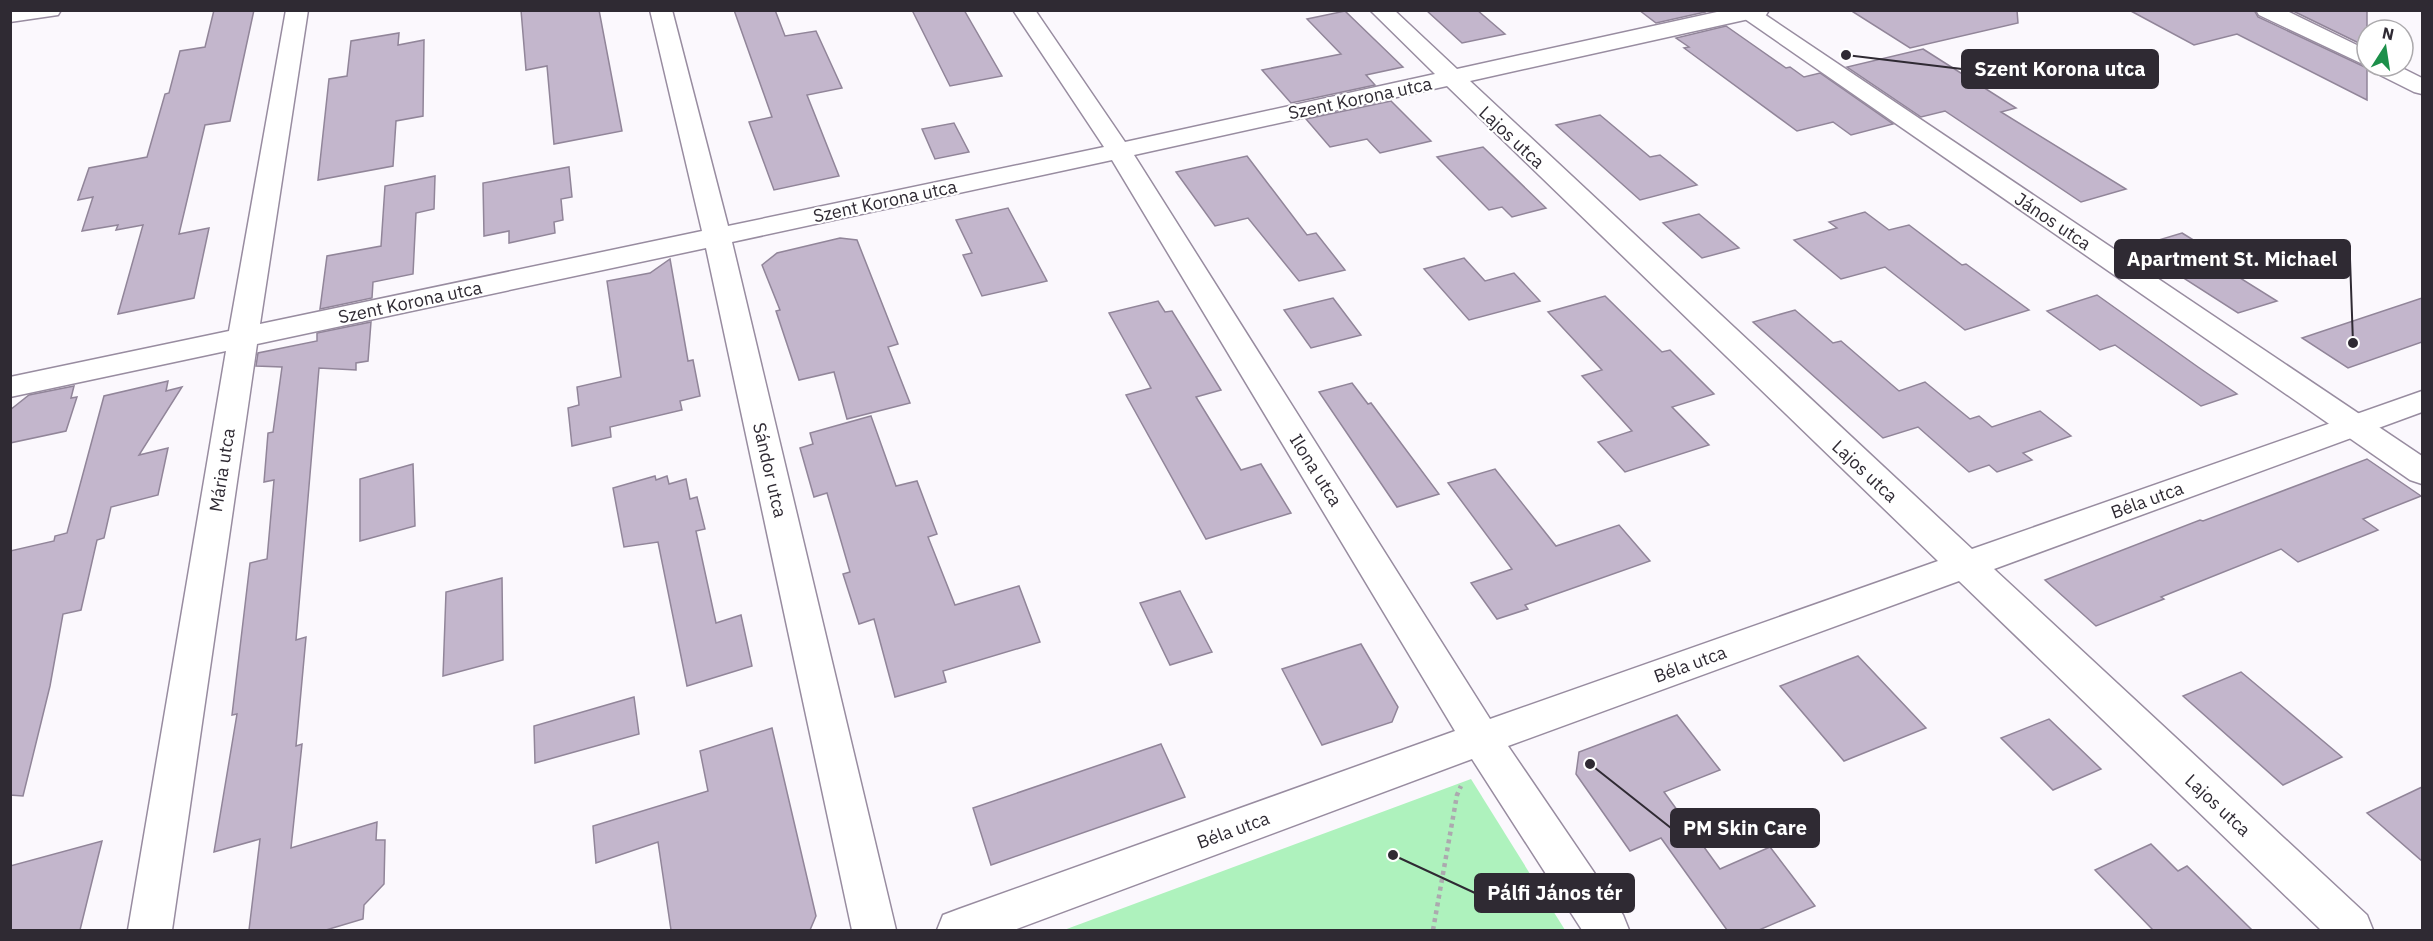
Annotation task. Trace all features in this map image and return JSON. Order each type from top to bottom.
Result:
[{"type":"street","points":[[10,16],[50,10]]},
{"type":"street","name":"Mária utca","points":[[150,930],[297,10]]},
{"type":"street","name":"Sándor utca","points":[[661,10],[717,237],[874,930]]},
{"type":"street","name":"Ilona utca","points":[[1024,10],[1119,151],[1481,739],[1607,930]]},
{"type":"street","name":"Lajos utca","points":[[1381,10],[2351,930]]},
{"type":"street","points":[[2267,10],[2355,53]]},
{"type":"street","name":"Szent Korona utca","points":[[10,387],[1119,151],[1749,11]]},
{"type":"street","name":"János utca","points":[[1749,11],[2422,472]]},
{"type":"street","points":[[2404,78],[2422,87]]},
{"type":"street","name":"Béla utca","points":[[958,930],[1481,739],[2422,401]]},
{"type":"path","points":[[1433,930],[1457,795],[1481,739]]},
{"type":"green space","points":[[1471,779],[1565,930],[1064,930]]},
{"type":"building","points":[[214,10],[254,10],[230,121],[205,125],[179,234],[209,228],[194,298],[118,314],[143,225],[116,230],[118,225],[82,231],[93,197],[78,200],[89,168],[147,157],[165,94],[169,93],[180,51],[205,47]]},
{"type":"building","points":[[521,10],[599,10],[622,131],[554,144],[547,66],[526,70]]},
{"type":"building","points":[[734,10],[775,10],[785,36],[816,31],[842,88],[807,95],[839,176],[774,190],[749,122],[772,117]]},
{"type":"building","points":[[912,10],[964,10],[1002,76],[950,86]]},
{"type":"building","points":[[1426,10],[1477,10],[1505,34],[1462,43]]},
{"type":"building","points":[[1639,10],[1703,10],[1705,12],[1656,23]]},
{"type":"building","points":[[1850,10],[2017,10],[2018,23],[1910,48]]},
{"type":"building","points":[[2129,10],[2254,10],[2258,17],[2355,62],[2355,78],[2367,78],[2367,100],[2237,34],[2194,45]]},
{"type":"building","points":[[2291,10],[2367,10],[2367,18],[2355,18],[2355,41]]},
{"type":"building","points":[[1345,11],[1403,67],[1366,75],[1375,85],[1291,103],[1262,70],[1341,54],[1307,19]]},
{"type":"building","points":[[1726,26],[1786,68],[1790,67],[1804,77],[1820,73],[1893,124],[1851,135],[1833,122],[1797,131],[1684,48],[1689,47],[1676,38]]},
{"type":"building","points":[[399,33],[398,45],[424,40],[423,116],[396,121],[393,166],[318,180],[329,79],[347,76],[351,41]]},
{"type":"building","points":[[1923,49],[2016,108],[2001,112],[2126,189],[2081,202],[1945,111],[1921,117],[1847,67]]},
{"type":"building","points":[[1391,101],[1431,141],[1380,153],[1367,139],[1330,147],[1306,119]]},
{"type":"building","points":[[1600,115],[1650,157],[1660,155],[1697,185],[1640,200],[1556,125]]},
{"type":"building","points":[[954,123],[969,152],[935,159],[922,129]]},
{"type":"building","points":[[1483,147],[1546,208],[1512,217],[1502,207],[1489,210],[1437,157]]},
{"type":"building","points":[[1247,156],[1307,235],[1316,233],[1345,270],[1299,281],[1248,218],[1215,226],[1176,172]]},
{"type":"building","points":[[569,167],[572,197],[561,199],[563,220],[554,222],[555,233],[509,243],[509,231],[484,236],[483,183]]},
{"type":"building","points":[[435,176],[434,209],[416,213],[413,274],[373,282],[372,298],[320,309],[327,256],[381,246],[385,186]]},
{"type":"building","points":[[1008,208],[1047,281],[982,296],[963,255],[972,253],[956,220]]},
{"type":"building","points":[[1865,212],[1889,230],[1909,225],[1962,265],[1966,264],[2029,310],[1965,330],[1885,267],[1841,279],[1794,240],[1837,228],[1829,222]]},
{"type":"building","points":[[1699,214],[1739,248],[1702,258],[1663,223]]},
{"type":"building","points":[[2182,233],[2226,260],[2216,263],[2277,301],[2238,313],[2132,248]]},
{"type":"building","points":[[840,238],[857,240],[898,344],[888,347],[910,403],[847,419],[834,372],[799,380],[776,311],[780,310],[762,265],[777,253]]},
{"type":"building","points":[[1464,258],[1485,281],[1514,273],[1540,301],[1469,320],[1424,269]]},
{"type":"building","points":[[670,259],[688,361],[693,360],[700,396],[680,401],[682,410],[610,427],[611,437],[572,446],[568,408],[579,405],[577,387],[621,377],[607,281],[650,273]]},
{"type":"building","points":[[2097,295],[2237,394],[2201,406],[2115,345],[2100,350],[2047,311]]},
{"type":"building","points":[[1605,296],[1662,352],[1670,350],[1714,394],[1672,407],[1709,445],[1625,472],[1598,442],[1632,431],[1582,376],[1602,370],[1548,312]]},
{"type":"building","points":[[1333,298],[1361,335],[1311,348],[1284,310]]},
{"type":"building","points":[[2422,298],[2422,342],[2348,368],[2302,338]]},
{"type":"building","points":[[1158,301],[1165,312],[1172,311],[1221,390],[1196,397],[1241,470],[1261,464],[1291,513],[1206,539],[1126,395],[1151,388],[1109,313]]},
{"type":"building","points":[[1795,310],[1833,343],[1841,341],[1899,391],[1925,382],[1970,419],[1979,416],[1992,427],[2040,411],[2071,436],[2023,453],[2032,460],[1997,472],[1989,465],[1969,472],[1918,427],[1883,438],[1753,322]]},
{"type":"building","points":[[371,322],[368,361],[356,363],[356,370],[319,368],[296,640],[306,637],[296,746],[302,744],[291,848],[377,822],[376,840],[385,840],[384,884],[364,905],[363,919],[326,930],[249,930],[260,839],[214,852],[237,714],[232,715],[250,563],[267,559],[274,480],[264,482],[268,433],[273,432],[282,367],[256,366],[258,353],[317,341],[317,333]]},
{"type":"building","points":[[168,381],[166,391],[182,387],[139,455],[168,448],[158,495],[111,507],[104,538],[97,540],[81,610],[63,614],[50,686],[23,796],[10,795],[10,551],[54,541],[55,536],[67,533],[104,396]]},
{"type":"building","points":[[1352,383],[1368,404],[1371,403],[1439,494],[1397,507],[1319,392]]},
{"type":"building","points":[[74,386],[71,398],[77,397],[66,431],[10,443],[10,410],[29,395]]},
{"type":"building","points":[[871,416],[896,486],[917,481],[937,534],[928,537],[955,605],[1019,586],[1040,642],[943,671],[946,682],[895,697],[874,619],[859,624],[843,574],[850,572],[827,493],[814,497],[800,448],[813,444],[810,433]]},
{"type":"building","points":[[2367,459],[2421,496],[2363,519],[2378,530],[2298,562],[2281,549],[2096,626],[2045,580],[2200,520],[2203,521]]},
{"type":"building","points":[[413,464],[415,526],[360,541],[360,479]]},
{"type":"building","points":[[1495,469],[1556,546],[1619,525],[1650,561],[1525,605],[1528,609],[1497,619],[1471,583],[1512,569],[1448,483]]},
{"type":"building","points":[[655,476],[656,480],[667,476],[669,484],[686,479],[690,499],[697,497],[705,529],[696,531],[716,623],[741,615],[752,666],[687,686],[658,542],[624,547],[613,488]]},
{"type":"building","points":[[502,578],[503,660],[443,676],[446,592]]},
{"type":"building","points":[[1180,591],[1212,652],[1170,665],[1140,603]]},
{"type":"building","points":[[1361,644],[1398,707],[1392,722],[1322,745],[1282,669]]},
{"type":"building","points":[[1858,656],[1926,728],[1844,761],[1780,686]]},
{"type":"building","points":[[2241,672],[2342,757],[2283,785],[2183,696]]},
{"type":"building","points":[[634,697],[639,734],[535,763],[534,726]]},
{"type":"building","points":[[1677,715],[1720,770],[1664,792],[1720,869],[1770,847],[1815,906],[1759,930],[1727,930],[1661,838],[1630,851],[1576,774],[1579,752]]},
{"type":"building","points":[[2049,719],[2101,769],[2053,790],[2001,738]]},
{"type":"building","points":[[772,728],[816,916],[810,930],[671,930],[658,842],[596,863],[593,826],[708,791],[700,751]]},
{"type":"building","points":[[1161,744],[1185,797],[991,865],[973,808]]},
{"type":"building","points":[[2422,787],[2422,861],[2367,813]]},
{"type":"building","points":[[102,841],[80,930],[10,930],[10,866]]},
{"type":"building","points":[[2151,844],[2178,871],[2187,866],[2252,930],[2153,930],[2095,870]]},
{"type":"place","name":"Szent Korona utca","points":[[1846,55]]},
{"type":"place","name":"Apartment St. Michael","points":[[2353,343]]},
{"type":"place","name":"PM Skin Care","points":[[1590,764]]},
{"type":"place","name":"Pálfi János tér","points":[[1393,855]]}]
